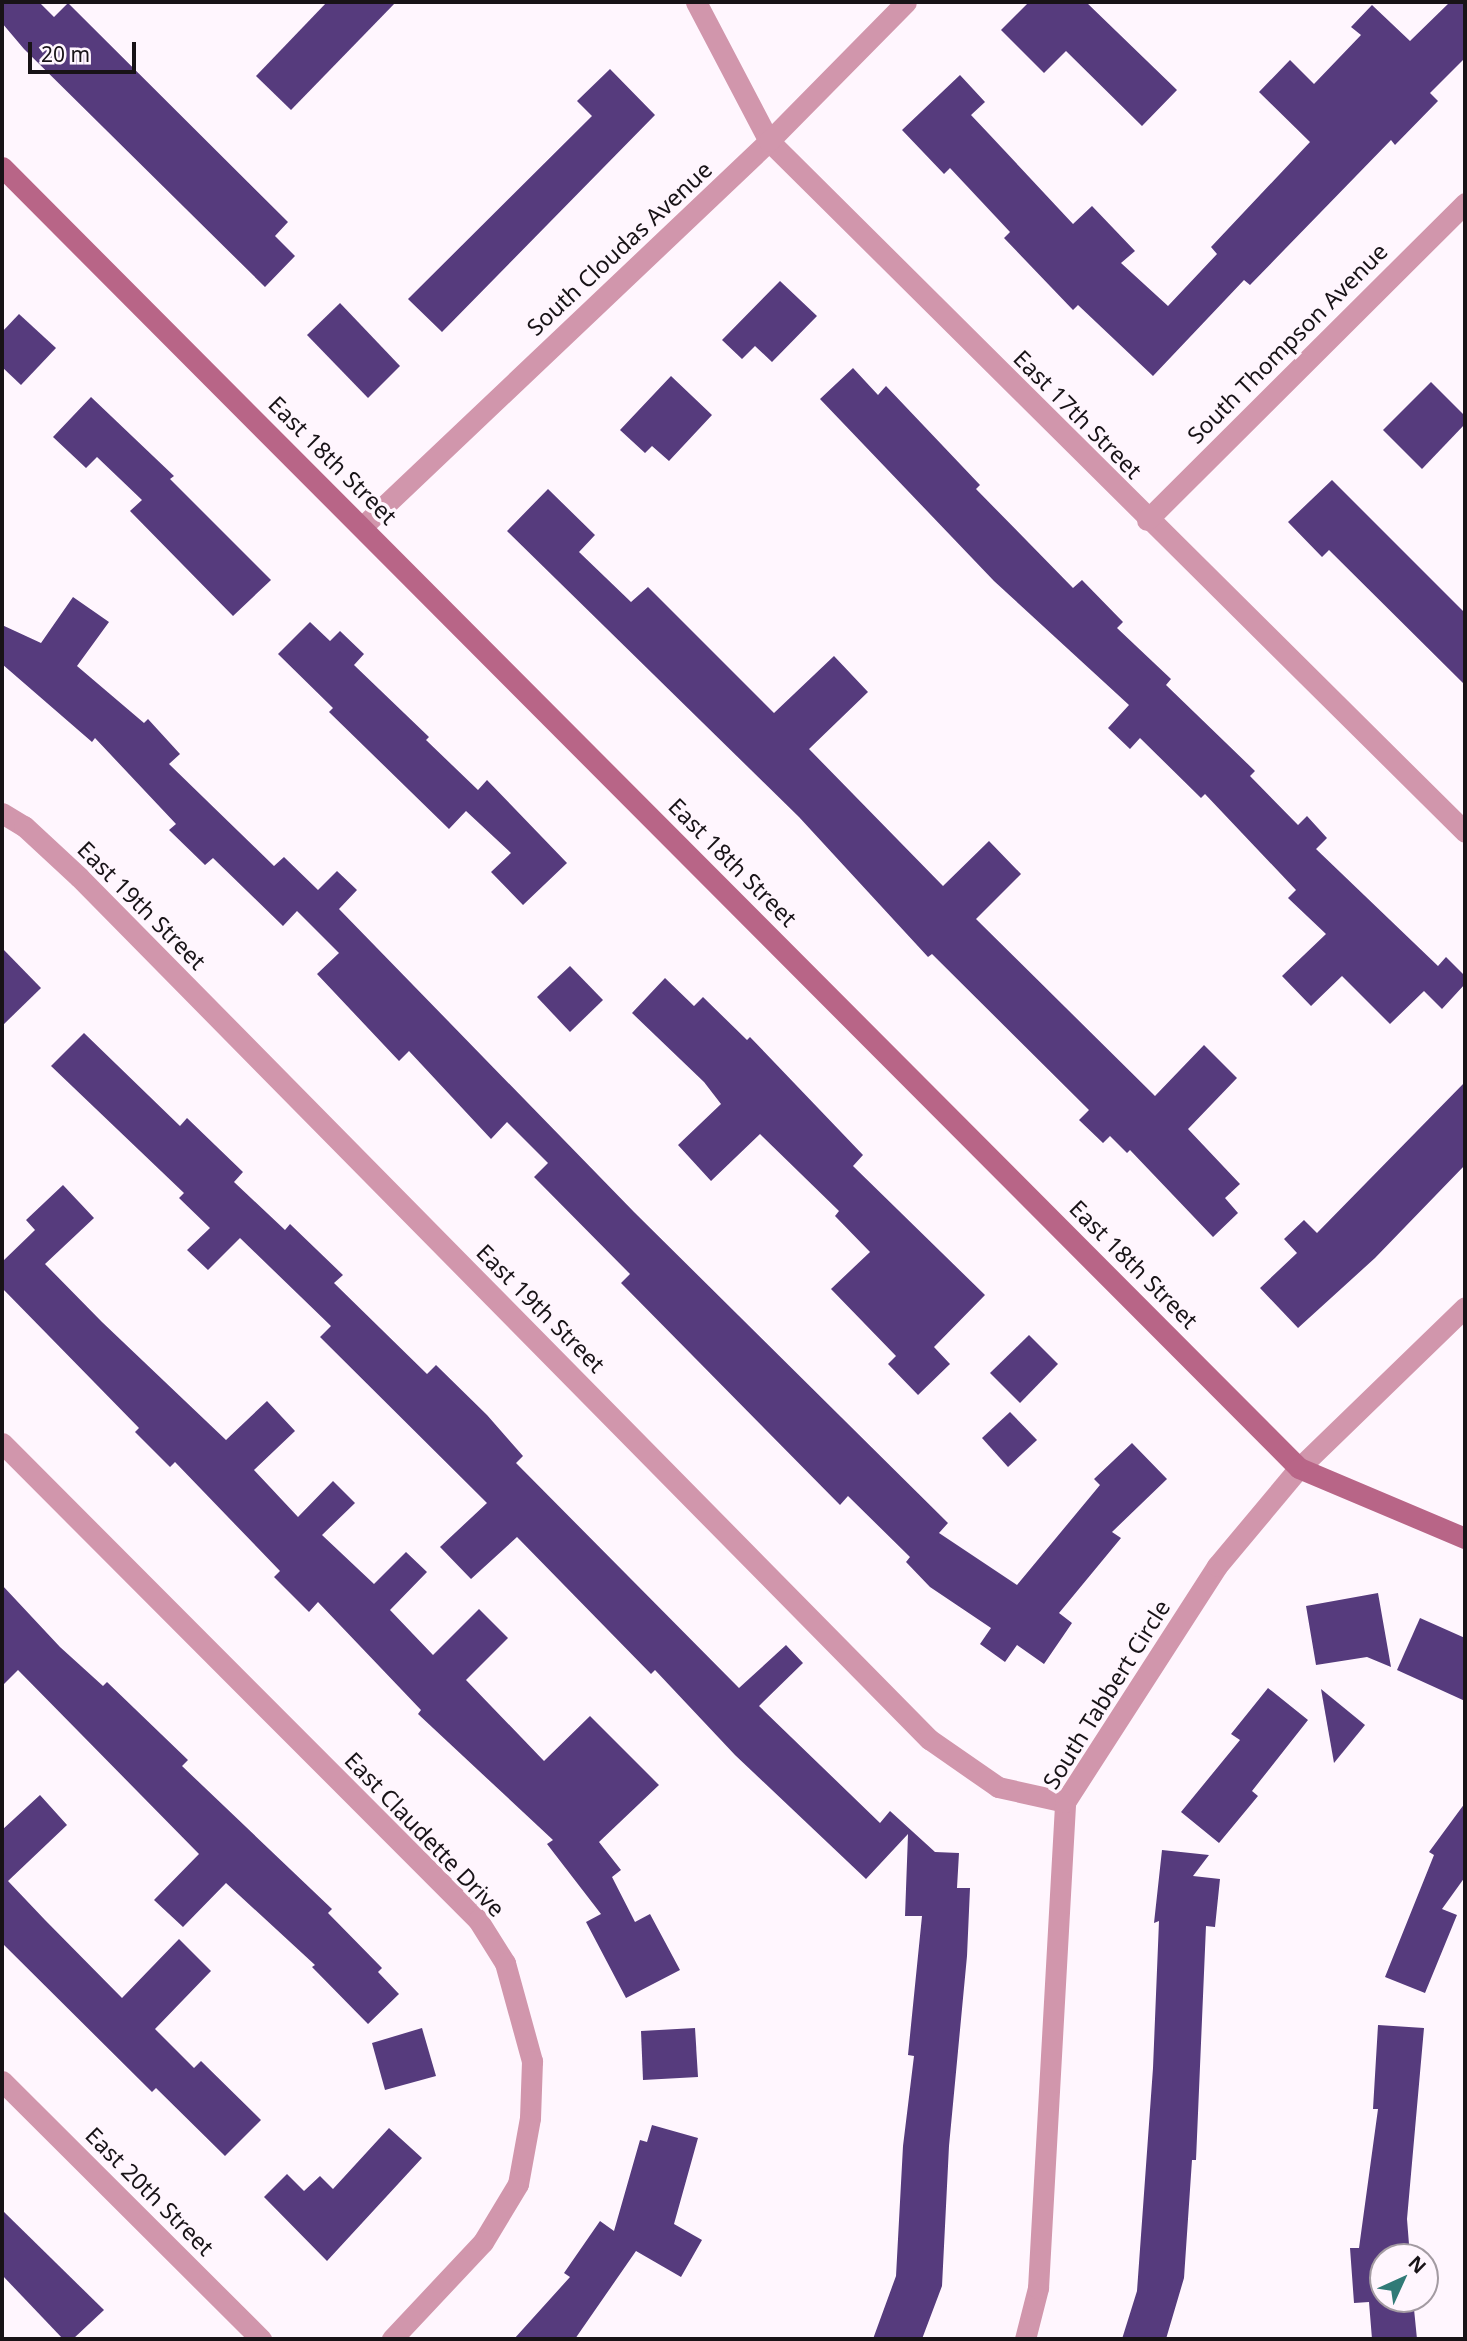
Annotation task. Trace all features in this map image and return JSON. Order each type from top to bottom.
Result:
[{"type":"street","name":"East 17th Street","points":[[696,2],[769,141],[1147,520],[1465,832]]},
{"type":"street","name":"South Cloudas Avenue","points":[[362,527],[769,141],[906,2]]},
{"type":"street","name":"East 18th Street","points":[[2,167],[1299,1468],[1465,1538]]},
{"type":"street","name":"South Thompson Avenue","points":[[1147,520],[1465,203]]},
{"type":"street","name":"East 19th Street","points":[[2,813],[24,826],[79,877],[929,1739],[998,1787],[1065,1802]]},
{"type":"street","name":"South Tabbert Circle","points":[[1025,2339],[1038,2288],[1065,1802],[1217,1566],[1299,1468],[1465,1307]]},
{"type":"street","name":"East Claudette Drive","points":[[2,1443],[478,1920],[505,1963],[532,2061],[530,2118],[518,2184],[482,2242],[392,2339]]},
{"type":"street","name":"East 20th Street","points":[[2,2081],[261,2339]]},
{"type":"building","points":[[2,2],[39,2],[54,17],[68,3],[288,222],[275,236],[295,256],[265,287],[24,49],[2,23]]},
{"type":"building","points":[[327,2],[396,2],[291,110],[256,76]]},
{"type":"building","points":[[1029,2],[1086,2],[1177,90],[1142,126],[1066,51],[1044,73],[1001,30]]},
{"type":"building","points":[[1450,2],[1465,2],[1465,58],[1430,93],[1438,101],[1395,145],[1391,140],[1250,285],[1244,280],[1153,376],[1078,305],[1073,310],[1004,238],[1010,232],[950,168],[944,174],[902,130],[960,75],[985,102],[971,115],[1073,224],[1092,206],[1135,251],[1121,263],[1168,306],[1217,254],[1211,247],[1310,142],[1259,92],[1290,60],[1314,84],[1361,35],[1351,27],[1372,5],[1410,41]]},
{"type":"building","points":[[610,69],[655,115],[442,332],[408,299],[592,116],[577,101]]},
{"type":"building","points":[[780,281],[817,316],[772,362],[755,346],[742,359],[722,340]]},
{"type":"building","points":[[340,303],[400,366],[368,398],[307,335]]},
{"type":"building","points":[[19,314],[56,348],[21,385],[2,367],[2,332]]},
{"type":"building","points":[[853,368],[878,395],[886,386],[980,485],[976,489],[1073,588],[1082,580],[1123,622],[1117,628],[1171,679],[1166,685],[1255,771],[1250,776],[1298,825],[1307,816],[1327,838],[1316,849],[1438,966],[1446,957],[1465,976],[1465,984],[1442,1009],[1424,991],[1390,1024],[1342,976],[1311,1006],[1282,976],[1326,934],[1288,898],[1296,890],[1205,794],[1201,798],[1140,738],[1130,749],[1108,728],[1129,705],[994,581],[820,399]]},
{"type":"building","points":[[671,376],[712,415],[669,461],[652,446],[645,453],[620,430]]},
{"type":"building","points":[[1431,382],[1465,416],[1465,424],[1422,469],[1383,430]]},
{"type":"building","points":[[91,397],[174,476],[170,479],[271,580],[233,616],[130,511],[142,500],[97,457],[86,468],[53,437]]},
{"type":"building","points":[[1332,480],[1465,613],[1465,685],[1329,550],[1322,557],[1288,522]]},
{"type":"building","points":[[548,489],[595,535],[579,552],[631,602],[648,587],[774,713],[834,656],[868,692],[809,749],[943,886],[989,841],[1021,874],[976,919],[1155,1096],[1204,1045],[1237,1078],[1188,1129],[1240,1184],[1225,1198],[1238,1213],[1213,1237],[1130,1150],[1127,1153],[1110,1136],[1103,1143],[1079,1120],[1089,1110],[932,954],[928,957],[799,817],[507,531]]},
{"type":"building","points":[[73,597],[109,622],[77,666],[144,723],[148,719],[180,754],[169,764],[274,866],[284,857],[318,890],[337,871],[357,890],[339,909],[634,1212],[948,1523],[939,1533],[1017,1585],[1100,1485],[1094,1479],[1132,1443],[1167,1479],[1112,1532],[1121,1538],[1059,1613],[1072,1623],[1044,1664],[1017,1645],[1005,1662],[980,1644],[991,1628],[930,1587],[906,1562],[910,1557],[848,1496],[840,1505],[621,1283],[630,1274],[534,1177],[548,1163],[507,1122],[491,1139],[409,1051],[399,1061],[317,974],[339,953],[297,911],[283,926],[213,858],[205,865],[169,830],[176,824],[95,738],[92,742],[2,664],[2,625],[41,643]]},
{"type":"building","points":[[310,622],[330,641],[340,631],[364,654],[354,665],[429,737],[426,740],[478,790],[487,780],[567,863],[523,905],[491,872],[511,853],[466,811],[449,829],[329,712],[333,708],[278,654]]},
{"type":"building","points":[[2,948],[41,988],[2,1026]]},
{"type":"building","points":[[570,966],[603,1000],[570,1032],[537,997]]},
{"type":"building","points":[[665,978],[694,1006],[703,997],[747,1040],[750,1037],[863,1155],[853,1166],[985,1295],[934,1347],[950,1364],[918,1395],[888,1364],[896,1356],[831,1289],[870,1252],[835,1216],[839,1211],[760,1134],[711,1181],[678,1145],[721,1104],[704,1082],[632,1013]]},
{"type":"building","points":[[84,1033],[180,1126],[187,1118],[243,1172],[234,1182],[285,1230],[290,1224],[343,1275],[334,1283],[427,1374],[436,1365],[487,1415],[523,1456],[516,1463],[739,1688],[786,1645],[803,1663],[759,1706],[880,1823],[890,1811],[935,1852],[959,1853],[957,1888],[970,1888],[967,1956],[949,2146],[942,2286],[922,2339],[873,2339],[896,2276],[903,2146],[914,2056],[908,2055],[922,1916],[905,1916],[908,1834],[866,1879],[735,1755],[655,1670],[651,1674],[517,1537],[471,1579],[440,1547],[487,1503],[320,1337],[331,1326],[240,1238],[208,1270],[187,1250],[210,1228],[179,1198],[184,1193],[51,1066]]},
{"type":"building","points":[[1465,1082],[1465,1165],[1375,1258],[1298,1328],[1260,1288],[1297,1253],[1284,1239],[1304,1220],[1317,1233]]},
{"type":"building","points":[[63,1185],[94,1218],[45,1264],[102,1322],[226,1440],[267,1401],[295,1431],[254,1470],[298,1517],[333,1481],[355,1503],[322,1535],[374,1584],[406,1552],[427,1572],[390,1610],[433,1655],[479,1609],[508,1638],[466,1680],[544,1761],[590,1716],[659,1785],[599,1842],[621,1870],[612,1877],[635,1922],[650,1914],[680,1970],[626,1998],[586,1922],[601,1914],[547,1844],[553,1840],[418,1714],[421,1710],[318,1602],[309,1612],[274,1577],[280,1571],[175,1462],[170,1467],[135,1432],[139,1428],[2,1288],[2,1262],[35,1230],[26,1220]]},
{"type":"building","points":[[1029,1335],[1058,1364],[1020,1403],[990,1373]]},
{"type":"building","points":[[1010,1412],[1037,1440],[1008,1467],[982,1438]]},
{"type":"building","points":[[2,1585],[60,1647],[103,1686],[107,1682],[188,1760],[182,1766],[332,1909],[328,1913],[382,1968],[378,1972],[399,1994],[368,2024],[312,1967],[315,1965],[226,1883],[183,1927],[154,1900],[199,1854],[18,1670],[2,1686]]},
{"type":"building","points":[[1378,1593],[1391,1667],[1367,1657],[1316,1665],[1306,1606]]},
{"type":"building","points":[[1420,1618],[1465,1638],[1465,1701],[1397,1670]]},
{"type":"building","points":[[1268,1688],[1308,1720],[1252,1791],[1258,1796],[1219,1843],[1181,1812],[1240,1740],[1231,1734]]},
{"type":"building","points":[[1321,1689],[1365,1725],[1334,1763]]},
{"type":"building","points":[[40,1795],[67,1825],[8,1881],[45,1920],[122,1998],[179,1939],[211,1971],[155,2029],[194,2068],[201,2061],[261,2120],[225,2156],[156,2088],[152,2092],[2,1943],[2,1830]]},
{"type":"building","points":[[1465,1803],[1465,1877],[1442,1909],[1457,1915],[1425,1993],[1385,1977],[1434,1855],[1429,1852]]},
{"type":"building","points":[[1162,1850],[1209,1855],[1193,1876],[1220,1879],[1215,1927],[1206,1926],[1196,2160],[1192,2160],[1184,2278],[1166,2339],[1122,2339],[1137,2291],[1153,2068],[1159,1921],[1154,1923]]},
{"type":"building","points":[[1378,2025],[1424,2028],[1407,2219],[1409,2243],[1369,2243],[1369,2302],[1354,2303],[1350,2248],[1359,2248],[1378,2109],[1373,2109]]},
{"type":"building","points":[[422,2028],[436,2076],[385,2090],[372,2043]]},
{"type":"building","points":[[695,2028],[698,2077],[643,2080],[641,2031]]},
{"type":"building","points":[[652,2125],[698,2138],[674,2224],[702,2240],[681,2277],[636,2251],[575,2339],[514,2339],[570,2277],[564,2273],[600,2221],[614,2231],[640,2140],[647,2142]]},
{"type":"building","points":[[389,2128],[422,2158],[327,2261],[264,2197],[287,2174],[304,2191],[320,2176],[333,2189]]},
{"type":"building","points":[[2,2210],[104,2310],[73,2339],[63,2339],[2,2275]]},
{"type":"building","points":[[1370,2313],[1414,2313],[1417,2339],[1372,2339]]}]
